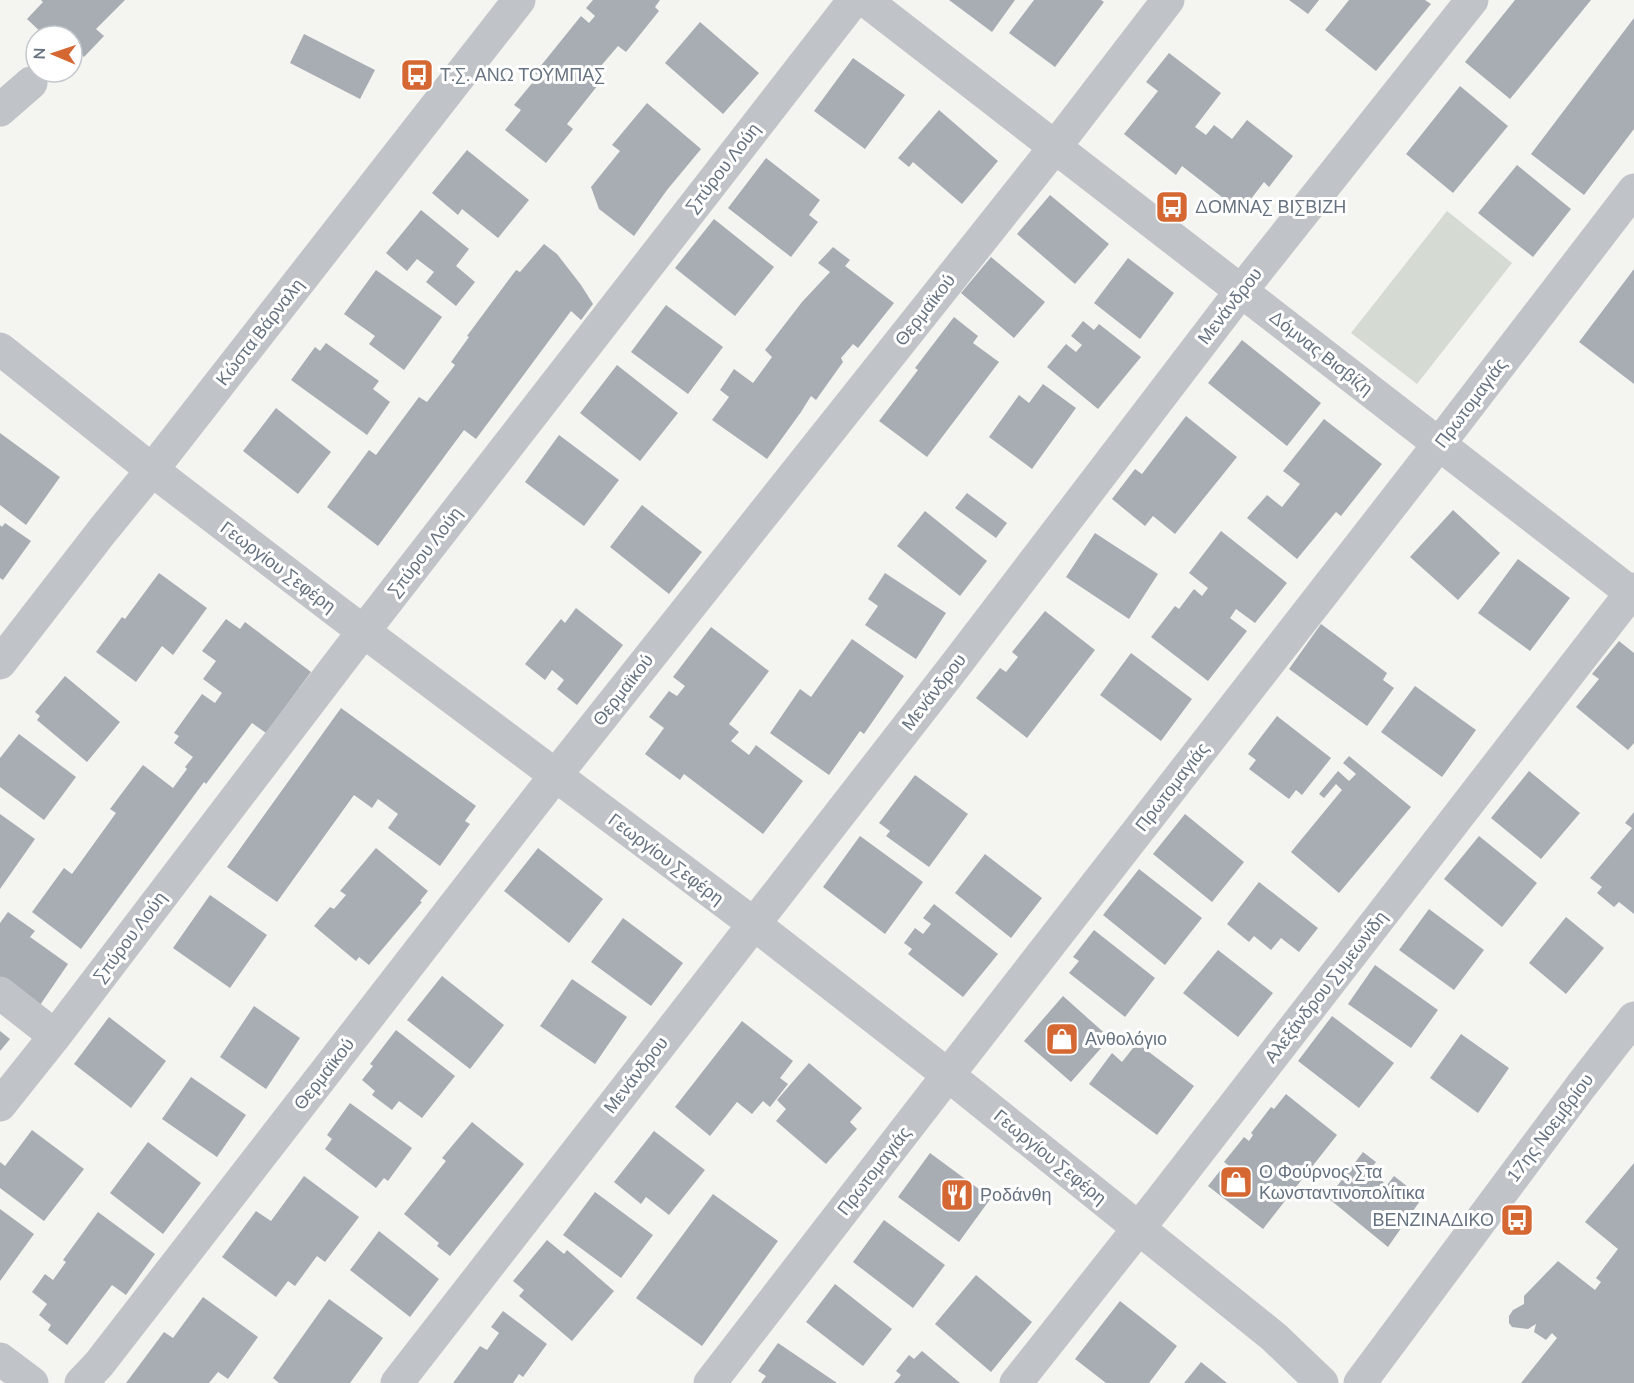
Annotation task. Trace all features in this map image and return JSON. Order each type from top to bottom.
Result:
[{"type":"street","name":"Κώστα Βάρναλη","points":[[0,663],[519,0]]},
{"type":"street","name":"Σπύρου Λούη","points":[[0,1106],[363,632],[854,0]]},
{"type":"street","name":"Δόμνας Βισβίζη","points":[[865,0],[1633,592]]},
{"type":"street","name":"Θερμαϊκού","points":[[81,1383],[99,1364],[555,776],[1055,147],[1168,0]]},
{"type":"street","name":"Μενάνδρου","points":[[397,1383],[947,676],[1241,291],[1472,0]]},
{"type":"street","points":[[0,110],[30,84]]},
{"type":"street","name":"Πρωτομαγιάς","points":[[710,1383],[1439,444],[1634,189]]},
{"type":"street","name":"Γεωργίου Σεφέρη","points":[[0,349],[152,470],[363,632],[753,924],[948,1075],[1274,1337],[1322,1383]]},
{"type":"street","name":"Αλεξάνδρου Συμεωνίδη","points":[[1016,1383],[1633,592]]},
{"type":"street","points":[[0,993],[55,1036]]},
{"type":"street","name":"17ης Νοεμβρίου","points":[[1360,1383],[1634,1018]]},
{"type":"street","points":[[0,1359],[32,1383]]},
{"type":"shaded area","points":[[1447,211],[1512,263],[1417,384],[1351,333]]},
{"type":"building","points":[[41,0],[125,0],[96,29],[104,36],[84,57],[84,24],[32,24],[27,19],[43,2]]},
{"type":"building","points":[[593,0],[660,0],[655,7],[659,11],[626,52],[618,46],[594,74],[602,80],[567,124],[573,129],[546,163],[505,130],[521,110],[514,105],[538,76],[535,73],[581,16],[589,23],[595,16],[586,8]]},
{"type":"building","points":[[949,0],[1015,0],[992,32]]},
{"type":"building","points":[[1034,0],[1101,0],[1104,2],[1055,67],[1009,33]]},
{"type":"building","points":[[1289,0],[1319,0],[1308,14]]},
{"type":"building","points":[[1349,0],[1425,0],[1431,4],[1376,71],[1325,30]]},
{"type":"building","points":[[1515,0],[1591,0],[1510,99],[1465,62]]},
{"type":"building","points":[[1634,18],[1634,129],[1584,195],[1531,154]]},
{"type":"building","points":[[700,22],[759,73],[723,114],[665,63]]},
{"type":"building","points":[[304,34],[375,70],[360,99],[290,63]]},
{"type":"building","points":[[1169,53],[1221,93],[1195,127],[1206,135],[1214,125],[1232,139],[1247,120],[1293,156],[1269,187],[1264,182],[1241,212],[1182,166],[1176,175],[1124,134],[1158,91],[1146,82]]},
{"type":"building","points":[[853,58],[905,95],[865,149],[814,111]]},
{"type":"building","points":[[1460,86],[1508,126],[1453,193],[1406,154]]},
{"type":"building","points":[[647,103],[701,149],[667,190],[634,236],[599,209],[591,187],[620,151],[612,145]]},
{"type":"building","points":[[939,110],[998,161],[962,204],[913,162],[909,167],[898,158]]},
{"type":"building","points":[[467,150],[529,200],[498,238],[462,209],[458,215],[432,193]]},
{"type":"building","points":[[766,158],[820,200],[809,215],[818,222],[791,257],[728,208]]},
{"type":"building","points":[[1517,165],[1571,209],[1533,257],[1478,213]]},
{"type":"building","points":[[1050,195],[1109,244],[1075,284],[1017,234]]},
{"type":"building","points":[[421,210],[469,249],[456,266],[475,282],[456,306],[426,282],[434,272],[417,259],[407,271],[386,253]]},
{"type":"building","points":[[714,219],[774,267],[735,316],[675,268]]},
{"type":"building","points":[[544,244],[557,254],[593,304],[581,320],[571,311],[476,439],[464,430],[378,546],[327,507],[369,450],[376,455],[419,397],[427,402],[455,365],[451,362],[469,337],[467,336],[516,270],[520,272]]},
{"type":"building","points":[[833,247],[850,260],[845,266],[894,303],[858,348],[853,344],[841,358],[843,362],[816,400],[811,396],[767,459],[712,420],[729,397],[720,390],[734,369],[753,383],[772,357],[765,350],[802,302],[830,272],[818,263]]},
{"type":"building","points":[[991,257],[1045,302],[1014,338],[961,293]]},
{"type":"building","points":[[1128,258],[1174,293],[1140,339],[1094,303]]},
{"type":"building","points":[[1634,269],[1634,384],[1579,342]]},
{"type":"building","points":[[376,270],[442,317],[404,370],[369,344],[375,336],[344,314]]},
{"type":"building","points":[[666,305],[723,347],[688,394],[631,352]]},
{"type":"building","points":[[954,317],[978,336],[973,343],[999,362],[927,457],[879,421],[918,370],[915,368]]},
{"type":"building","points":[[1083,321],[1094,330],[1099,324],[1141,357],[1098,409],[1047,367],[1066,344],[1076,352],[1082,345],[1071,336]]},
{"type":"building","points":[[1242,340],[1321,403],[1287,446],[1208,383]]},
{"type":"building","points":[[326,343],[379,381],[373,389],[390,402],[367,435],[291,380],[315,347],[320,351]]},
{"type":"building","points":[[617,365],[678,413],[640,461],[580,413]]},
{"type":"building","points":[[1043,384],[1076,408],[1032,469],[989,437],[1019,395],[1029,403]]},
{"type":"building","points":[[276,408],[331,452],[298,494],[243,451]]},
{"type":"building","points":[[1186,416],[1237,457],[1175,534],[1153,516],[1145,526],[1112,499],[1135,469],[1142,474]]},
{"type":"building","points":[[1324,419],[1382,464],[1341,516],[1336,512],[1297,559],[1247,518],[1267,495],[1282,507],[1300,484],[1283,471]]},
{"type":"building","points":[[0,433],[60,477],[26,525],[0,505]]},
{"type":"building","points":[[559,435],[619,480],[584,526],[525,482]]},
{"type":"building","points":[[967,493],[1007,523],[996,538],[955,508]]},
{"type":"building","points":[[642,505],[702,552],[669,594],[610,547]]},
{"type":"building","points":[[1453,510],[1500,553],[1458,600],[1410,557]]},
{"type":"building","points":[[925,511],[987,561],[960,596],[897,546]]},
{"type":"building","points":[[5,523],[31,541],[3,580],[0,578],[0,525],[2,527]]},
{"type":"building","points":[[1221,531],[1287,583],[1255,623],[1236,609],[1230,618],[1247,631],[1208,681],[1151,637],[1175,606],[1179,609],[1194,589],[1202,596],[1208,588],[1189,573]]},
{"type":"building","points":[[1095,533],[1158,574],[1129,619],[1066,577]]},
{"type":"building","points":[[1518,559],[1570,598],[1530,651],[1478,613]]},
{"type":"building","points":[[159,573],[207,608],[173,655],[162,646],[136,682],[96,652],[122,617],[125,619]]},
{"type":"building","points":[[885,573],[946,613],[916,659],[865,625],[878,606],[868,599]]},
{"type":"building","points":[[576,608],[623,645],[577,705],[557,689],[564,680],[552,670],[545,680],[525,664],[561,619],[565,623]]},
{"type":"building","points":[[1045,611],[1095,650],[1027,738],[976,698],[1000,668],[1006,672],[1018,657],[1012,652]]},
{"type":"building","points":[[226,619],[240,629],[245,622],[311,672],[266,733],[252,723],[206,784],[204,782],[81,949],[32,912],[64,868],[72,874],[116,813],[110,809],[143,765],[173,788],[187,769],[185,767],[193,757],[174,743],[179,736],[174,733],[202,694],[215,703],[222,693],[203,679],[216,661],[202,651]]},
{"type":"building","points":[[1321,624],[1387,673],[1383,680],[1394,688],[1367,726],[1289,669]]},
{"type":"building","points":[[711,627],[769,671],[729,724],[739,732],[731,741],[749,755],[756,745],[803,781],[763,834],[684,774],[680,780],[645,754],[664,728],[649,717],[669,691],[677,696],[685,686],[673,677]]},
{"type":"building","points":[[852,639],[904,676],[864,734],[860,731],[829,775],[770,733],[800,689],[811,697]]},
{"type":"building","points":[[1619,641],[1634,653],[1634,743],[1628,750],[1576,707],[1599,679],[1592,674]]},
{"type":"building","points":[[1131,653],[1192,699],[1161,741],[1100,695]]},
{"type":"building","points":[[65,676],[120,722],[87,762],[37,720],[40,716],[35,712]]},
{"type":"building","points":[[1415,686],[1476,730],[1442,777],[1381,732]]},
{"type":"building","points":[[341,708],[476,806],[465,821],[470,824],[440,866],[388,828],[398,814],[378,799],[372,808],[354,795],[277,902],[227,867]]},
{"type":"building","points":[[1277,716],[1331,758],[1302,795],[1296,790],[1289,799],[1249,769],[1256,760],[1248,754]]},
{"type":"building","points":[[19,734],[76,777],[44,820],[0,787],[0,758]]},
{"type":"building","points":[[1349,756],[1411,807],[1339,893],[1291,852],[1342,790],[1336,784],[1324,798],[1319,794],[1338,771],[1349,781],[1356,774],[1343,763]]},
{"type":"building","points":[[1529,771],[1580,813],[1541,859],[1491,818]]},
{"type":"building","points":[[915,775],[968,814],[929,867],[886,836],[890,831],[879,823]]},
{"type":"building","points":[[1634,812],[1634,914],[1619,902],[1614,907],[1597,893],[1602,887],[1590,878],[1632,828],[1625,823]]},
{"type":"building","points":[[0,814],[35,839],[0,889]]},
{"type":"building","points":[[1185,814],[1244,862],[1212,902],[1153,854]]},
{"type":"building","points":[[860,836],[923,882],[885,934],[823,887]]},
{"type":"building","points":[[1479,836],[1537,883],[1502,927],[1444,879]]},
{"type":"building","points":[[376,848],[428,891],[420,901],[422,902],[369,965],[359,957],[356,961],[314,926],[330,907],[334,909],[346,895],[340,891]]},
{"type":"building","points":[[538,848],[603,899],[569,943],[504,891]]},
{"type":"building","points":[[985,854],[1042,898],[1011,938],[955,893]]},
{"type":"building","points":[[1139,869],[1202,918],[1165,965],[1103,915]]},
{"type":"building","points":[[1259,882],[1318,928],[1299,952],[1281,938],[1271,950],[1254,936],[1249,942],[1227,924]]},
{"type":"building","points":[[210,895],[267,935],[230,988],[173,948]]},
{"type":"building","points":[[934,904],[998,954],[963,997],[908,954],[912,949],[904,943],[915,928],[923,934],[931,924],[923,918]]},
{"type":"building","points":[[1429,909],[1484,950],[1454,990],[1399,950]]},
{"type":"building","points":[[8,912],[35,931],[30,937],[68,964],[36,1011],[0,987],[0,923]]},
{"type":"building","points":[[1566,917],[1604,948],[1566,994],[1529,963]]},
{"type":"building","points":[[623,918],[683,963],[651,1006],[591,962]]},
{"type":"building","points":[[1094,930],[1155,978],[1125,1017],[1069,973],[1079,961],[1073,957]]},
{"type":"building","points":[[1218,950],[1273,993],[1238,1037],[1183,993]]},
{"type":"building","points":[[1375,965],[1438,1010],[1411,1048],[1348,1004]]},
{"type":"building","points":[[442,976],[504,1025],[470,1069],[407,1020]]},
{"type":"building","points":[[572,979],[627,1017],[595,1064],[540,1026]]},
{"type":"building","points":[[1063,996],[1110,1038],[1071,1082],[1024,1041]]},
{"type":"building","points":[[254,1006],[300,1038],[266,1089],[220,1057]]},
{"type":"building","points":[[1332,1016],[1394,1063],[1359,1108],[1298,1061]]},
{"type":"building","points":[[109,1017],[166,1061],[131,1108],[74,1064]]},
{"type":"building","points":[[742,1021],[793,1061],[780,1078],[788,1084],[770,1107],[763,1101],[752,1114],[737,1102],[710,1136],[675,1107]]},
{"type":"building","points":[[396,1030],[455,1076],[422,1118],[399,1101],[392,1110],[372,1095],[375,1091],[362,1080],[373,1066],[370,1064]]},
{"type":"building","points":[[0,1031],[10,1039],[0,1051]]},
{"type":"building","points":[[1461,1034],[1509,1068],[1478,1113],[1430,1078]]},
{"type":"building","points":[[1137,1043],[1194,1086],[1157,1135],[1089,1084],[1112,1053],[1122,1062]]},
{"type":"building","points":[[809,1063],[862,1108],[850,1122],[857,1129],[826,1164],[776,1121],[786,1109],[777,1100]]},
{"type":"building","points":[[191,1077],[246,1115],[217,1157],[162,1119]]},
{"type":"building","points":[[1286,1094],[1337,1135],[1263,1229],[1208,1186],[1223,1167],[1226,1170],[1229,1166],[1224,1162],[1244,1137],[1249,1141],[1253,1135],[1251,1133],[1271,1107],[1274,1109]]},
{"type":"building","points":[[350,1103],[412,1148],[388,1181],[384,1178],[376,1188],[325,1149],[332,1139],[327,1135]]},
{"type":"building","points":[[472,1122],[524,1164],[450,1256],[437,1246],[439,1243],[404,1214],[446,1161],[442,1158]]},
{"type":"building","points":[[32,1130],[84,1169],[44,1221],[0,1188],[0,1162],[5,1166]]},
{"type":"building","points":[[654,1131],[705,1170],[669,1215],[646,1197],[641,1204],[614,1182]]},
{"type":"building","points":[[148,1142],[201,1183],[163,1234],[110,1193]]},
{"type":"building","points":[[1363,1152],[1376,1162],[1369,1171],[1387,1185],[1394,1176],[1422,1198],[1388,1247],[1328,1198]]},
{"type":"building","points":[[930,1153],[991,1198],[959,1242],[898,1197]]},
{"type":"building","points":[[1634,1163],[1634,1383],[1521,1383],[1557,1338],[1552,1333],[1546,1340],[1534,1332],[1536,1324],[1528,1329],[1512,1327],[1509,1323],[1509,1316],[1513,1310],[1524,1304],[1524,1296],[1558,1261],[1595,1290],[1601,1282],[1596,1278],[1618,1249],[1585,1222]]},
{"type":"building","points":[[304,1176],[359,1217],[325,1262],[317,1256],[295,1286],[288,1281],[276,1297],[222,1257],[256,1211],[271,1221]]},
{"type":"building","points":[[595,1192],[653,1235],[621,1278],[563,1235]]},
{"type":"building","points":[[713,1194],[778,1241],[702,1346],[636,1298]]},
{"type":"building","points":[[0,1209],[34,1234],[0,1281]]},
{"type":"building","points":[[98,1212],[155,1254],[126,1295],[112,1285],[67,1345],[48,1330],[51,1325],[39,1315],[47,1304],[32,1292],[45,1274],[53,1280],[66,1262],[63,1260]]},
{"type":"building","points":[[884,1220],[945,1265],[913,1308],[853,1262]]},
{"type":"building","points":[[379,1231],[439,1279],[410,1317],[350,1270]]},
{"type":"building","points":[[547,1240],[564,1254],[567,1250],[614,1291],[572,1341],[519,1296],[524,1290],[513,1281]]},
{"type":"building","points":[[976,1275],[1032,1322],[991,1372],[935,1324]]},
{"type":"building","points":[[835,1284],[892,1329],[863,1366],[806,1322]]},
{"type":"building","points":[[203,1297],[258,1337],[228,1379],[218,1372],[209,1383],[126,1383],[164,1332],[173,1338]]},
{"type":"building","points":[[329,1299],[383,1338],[350,1383],[279,1383],[273,1378]]},
{"type":"building","points":[[1120,1301],[1177,1346],[1149,1383],[1106,1383],[1075,1359]]},
{"type":"building","points":[[503,1311],[547,1344],[523,1377],[519,1374],[513,1383],[453,1383],[480,1346],[487,1350],[499,1333],[491,1327]]},
{"type":"building","points":[[778,1343],[837,1383],[761,1383],[766,1376],[758,1371]]},
{"type":"building","points":[[922,1351],[960,1383],[894,1383],[901,1375],[896,1371],[909,1355],[914,1359]]},
{"type":"building","points":[[1201,1362],[1227,1383],[1184,1383]]},
{"type":"place","name":"Τ.Σ. ΑΝΩ ΤΟΥΜΠΑΣ","points":[[417,75]]},
{"type":"place","name":"ΔΟΜΝΑΣ ΒΙΣΒΙΖΗ","points":[[1172,207]]},
{"type":"place","name":"Ανθολόγιο","points":[[1062,1039]]},
{"type":"place","name":"Ο Φούρνος Στα Κωνσταντινοπολίτικα","points":[[1236,1182]]},
{"type":"place","name":"Ροδάνθη","points":[[957,1195]]},
{"type":"place","name":"ΒΕΝΖΙΝΑΔΙΚΟ","points":[[1517,1220]]}]
